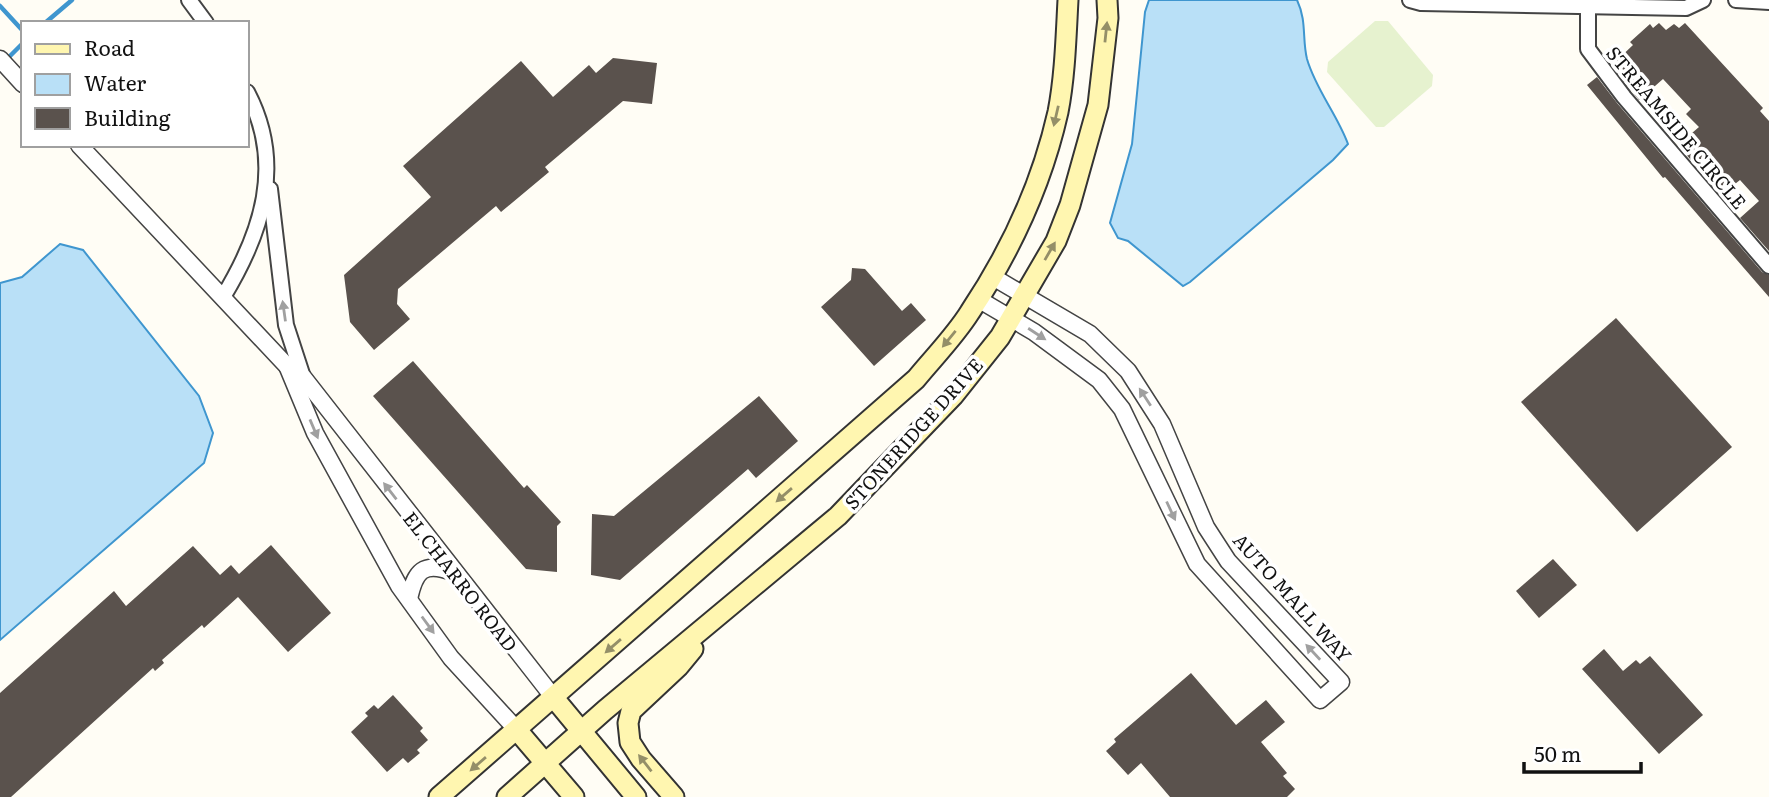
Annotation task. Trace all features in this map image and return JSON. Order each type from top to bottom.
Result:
[{"type":"main road","name":"STONERIDGE DRIVE","points":[[439,797],[916,379],[965,320],[993,277],[1028,204],[1049,144],[1058,110],[1068,0]]},
{"type":"main road","name":"STONERIDGE DRIVE","points":[[507,797],[581,731],[838,516],[953,396],[1000,337],[1056,242],[1086,154],[1098,105],[1108,18],[1107,0]]},
{"type":"main road","points":[[674,797],[630,742],[628,723],[631,711],[679,666],[721,616]]},
{"type":"main road","name":"EL CHARRO ROAD","points":[[554,698],[636,797]]},
{"type":"main road","name":"EL CHARRO ROAD","points":[[517,730],[574,797]]},
{"type":"street","points":[[189,0],[204,19]]},
{"type":"street","points":[[1410,0],[1421,4],[1587,3],[1686,8],[1703,0]]},
{"type":"street","points":[[1736,0],[1769,2]]},
{"type":"street","name":"STREAMSIDE CIRCLE","points":[[1587,3],[1588,49],[1623,97],[1769,265]]},
{"type":"street","points":[[0,59],[21,82]]},
{"type":"street","points":[[248,95],[261,131],[267,166],[286,325],[303,377]]},
{"type":"street","name":"EL CHARRO ROAD","points":[[81,147],[286,366],[303,377],[554,698]]},
{"type":"street","points":[[223,298],[255,235],[265,197],[267,166]]},
{"type":"street","name":"AUTO MALL WAY","points":[[978,299],[1052,344],[1099,380],[1122,409],[1197,564],[1320,700],[1341,682],[1228,561],[1206,527],[1162,424],[1128,371],[1090,334],[993,277]]},
{"type":"street","name":"EL CHARRO ROAD","points":[[286,366],[315,433],[399,586],[451,658],[517,730]]},
{"type":"street","points":[[409,599],[413,579],[425,568],[438,566],[453,572]]},
{"type":"green space","points":[[1375,21],[1388,21],[1433,75],[1432,86],[1384,127],[1376,127],[1327,72],[1328,62]]},
{"type":"water","points":[[1149,0],[1297,0],[1302,15],[1307,59],[1348,144],[1333,160],[1183,286],[1128,241],[1118,238],[1110,223],[1132,144],[1145,12]]},
{"type":"water","points":[[60,244],[83,250],[199,396],[213,433],[204,463],[0,640],[0,283],[22,277]]},
{"type":"building","points":[[1659,23],[1666,30],[1674,24],[1679,28],[1685,23],[1763,108],[1760,111],[1769,121],[1769,251],[1740,218],[1759,201],[1740,180],[1721,195],[1678,145],[1699,127],[1686,114],[1691,109],[1663,79],[1639,100],[1612,65],[1633,45],[1630,42],[1650,24],[1653,28]]},
{"type":"building","points":[[613,58],[657,63],[652,104],[623,101],[545,167],[549,172],[501,212],[496,206],[398,289],[397,304],[410,319],[374,350],[350,322],[344,275],[431,197],[403,166],[521,61],[553,97],[589,65],[596,73]]},
{"type":"building","points":[[1597,77],[1762,272],[1769,275],[1769,297],[1665,177],[1663,178],[1587,85]]},
{"type":"building","points":[[852,268],[865,269],[902,311],[911,303],[926,320],[874,366],[821,307],[851,280]]},
{"type":"building","points":[[1616,318],[1732,447],[1637,532],[1521,402]]},
{"type":"building","points":[[413,361],[524,488],[527,485],[561,522],[557,526],[557,572],[526,569],[373,396]]},
{"type":"building","points":[[759,396],[798,441],[756,478],[748,469],[620,580],[591,575],[592,514],[614,516]]},
{"type":"building","points":[[271,545],[331,613],[288,652],[238,597],[204,628],[202,625],[162,660],[164,663],[155,671],[153,668],[11,797],[0,797],[0,693],[114,591],[126,606],[193,546],[220,575],[231,565],[239,574]]},
{"type":"building","points":[[1553,559],[1577,585],[1539,618],[1516,591]]},
{"type":"building","points":[[1604,649],[1623,671],[1636,660],[1640,664],[1650,656],[1703,715],[1659,754],[1582,669]]},
{"type":"building","points":[[1191,673],[1236,725],[1266,700],[1285,722],[1261,742],[1287,773],[1283,776],[1295,789],[1287,797],[1170,797],[1141,763],[1128,775],[1106,751],[1116,742],[1114,739]]},
{"type":"building","points":[[393,695],[423,728],[420,731],[428,740],[417,750],[420,753],[408,763],[403,758],[387,772],[351,732],[368,716],[365,713],[374,705],[378,709]]},
{"type":"waterway","points":[[47,21],[72,0]]},
{"type":"waterway","points":[[0,6],[21,29]]},
{"type":"waterway","points":[[5,61],[21,45]]}]
